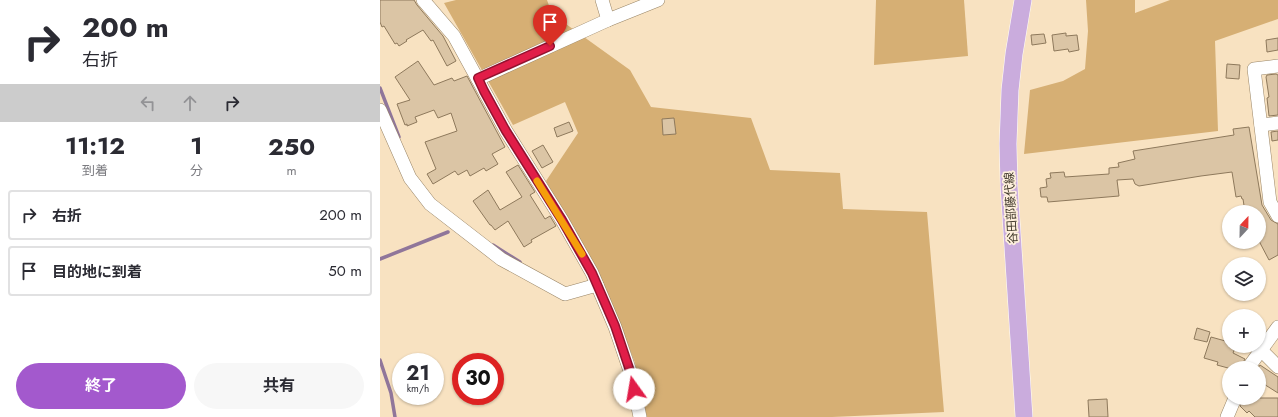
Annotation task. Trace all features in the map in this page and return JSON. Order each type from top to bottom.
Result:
[{"type":"main road","name":"谷田部藤代線","points":[[1022,0],[1010,90],[1008,144],[1009,186],[1024,417]]},
{"type":"street","points":[[423,0],[454,36],[506,131],[562,220],[592,273],[615,326],[631,374],[640,417]]},
{"type":"street","points":[[602,0],[608,20]]},
{"type":"street","points":[[478,78],[608,20],[658,0]]},
{"type":"street","points":[[1278,66],[1254,69],[1261,125],[1273,179],[1270,202],[1278,216]]},
{"type":"street","points":[[380,110],[410,178],[430,204],[501,258],[565,294],[597,285]]},
{"type":"street","points":[[1261,125],[1278,123]]},
{"type":"street","points":[[1266,343],[1278,327]]},
{"type":"street","points":[[1264,353],[1278,367]]},
{"type":"street","points":[[1227,417],[1232,405]]},
{"type":"shaded area","points":[[456,0],[547,0],[552,14],[630,70],[651,107],[751,118],[770,170],[840,173],[843,209],[927,212],[944,412],[832,417],[647,417],[635,363],[612,303],[546,181],[578,133],[565,102],[513,125],[444,3]]},
{"type":"shaded area","points":[[876,0],[964,0],[968,56],[874,65]]},
{"type":"shaded area","points":[[1086,0],[1135,0],[1135,13],[1170,0],[1278,0],[1278,19],[1215,41],[1218,131],[1024,154],[1030,90],[1063,81],[1085,69],[1088,31]]},
{"type":"building","points":[[380,0],[414,0],[443,36],[456,61],[447,66],[433,40],[431,41],[423,30],[399,46],[397,43],[395,44],[380,22]]},
{"type":"building","points":[[1066,33],[1066,36],[1077,35],[1079,50],[1069,52],[1068,49],[1054,51],[1052,35]]},
{"type":"building","points":[[1044,34],[1046,43],[1032,45],[1031,35]]},
{"type":"building","points":[[1278,38],[1278,50],[1267,52],[1266,40]]},
{"type":"building","points":[[418,61],[434,85],[452,78],[454,81],[467,76],[505,147],[492,154],[498,164],[486,171],[484,168],[470,176],[467,170],[458,175],[455,171],[433,184],[427,174],[436,169],[425,142],[457,131],[451,113],[438,118],[434,110],[415,117],[417,122],[407,126],[407,124],[405,125],[397,104],[410,100],[395,77]]},
{"type":"building","points":[[1227,64],[1240,65],[1239,79],[1226,78]]},
{"type":"building","points":[[1267,75],[1278,75],[1278,115],[1269,116],[1267,98],[1269,97],[1266,77]]},
{"type":"building","points":[[674,118],[676,134],[663,135],[662,119]]},
{"type":"building","points":[[569,122],[573,131],[557,137],[554,128]]},
{"type":"building","points":[[1249,127],[1262,205],[1244,205],[1241,196],[1236,197],[1232,172],[1139,186],[1135,184],[1133,179],[1117,180],[1119,196],[1048,202],[1047,197],[1041,197],[1040,188],[1047,187],[1046,179],[1051,178],[1050,173],[1064,172],[1065,177],[1109,174],[1109,168],[1119,167],[1118,163],[1135,159],[1133,151],[1234,135],[1233,129]]},
{"type":"building","points":[[1278,131],[1278,140],[1272,141],[1271,132]]},
{"type":"building","points":[[543,145],[553,162],[542,168],[532,151]]},
{"type":"building","points":[[518,165],[535,192],[530,195],[545,219],[550,216],[556,226],[531,240],[532,242],[524,247],[508,221],[495,230],[473,201],[488,190],[500,210],[522,197],[506,172]]},
{"type":"building","points":[[1266,212],[1271,220],[1278,224],[1278,255],[1269,260],[1263,249],[1266,249]]},
{"type":"building","points":[[1197,328],[1210,332],[1207,342],[1194,339]]},
{"type":"building","points":[[1211,337],[1222,340],[1222,353],[1233,353],[1245,359],[1244,361],[1222,361],[1222,366],[1217,365],[1218,362],[1204,358]]},
{"type":"building","points":[[1266,369],[1278,377],[1278,393],[1266,385]]},
{"type":"building","points":[[1266,398],[1278,398],[1278,417],[1255,417],[1249,411],[1247,413],[1240,406],[1266,405]]},
{"type":"building","points":[[1107,399],[1108,417],[1089,417],[1088,400]]},
{"type":"waterway","points":[[380,88],[399,137]]},
{"type":"waterway","points":[[380,259],[448,232]]},
{"type":"waterway","points":[[493,245],[520,262]]},
{"type":"waterway","points":[[380,360],[391,393],[395,417]]},
{"type":"slow traffic","points":[[537,181],[582,254]]},
{"type":"route","points":[[550,46],[478,78],[506,131],[562,220],[592,273],[615,326],[631,374],[634,389]]}]
